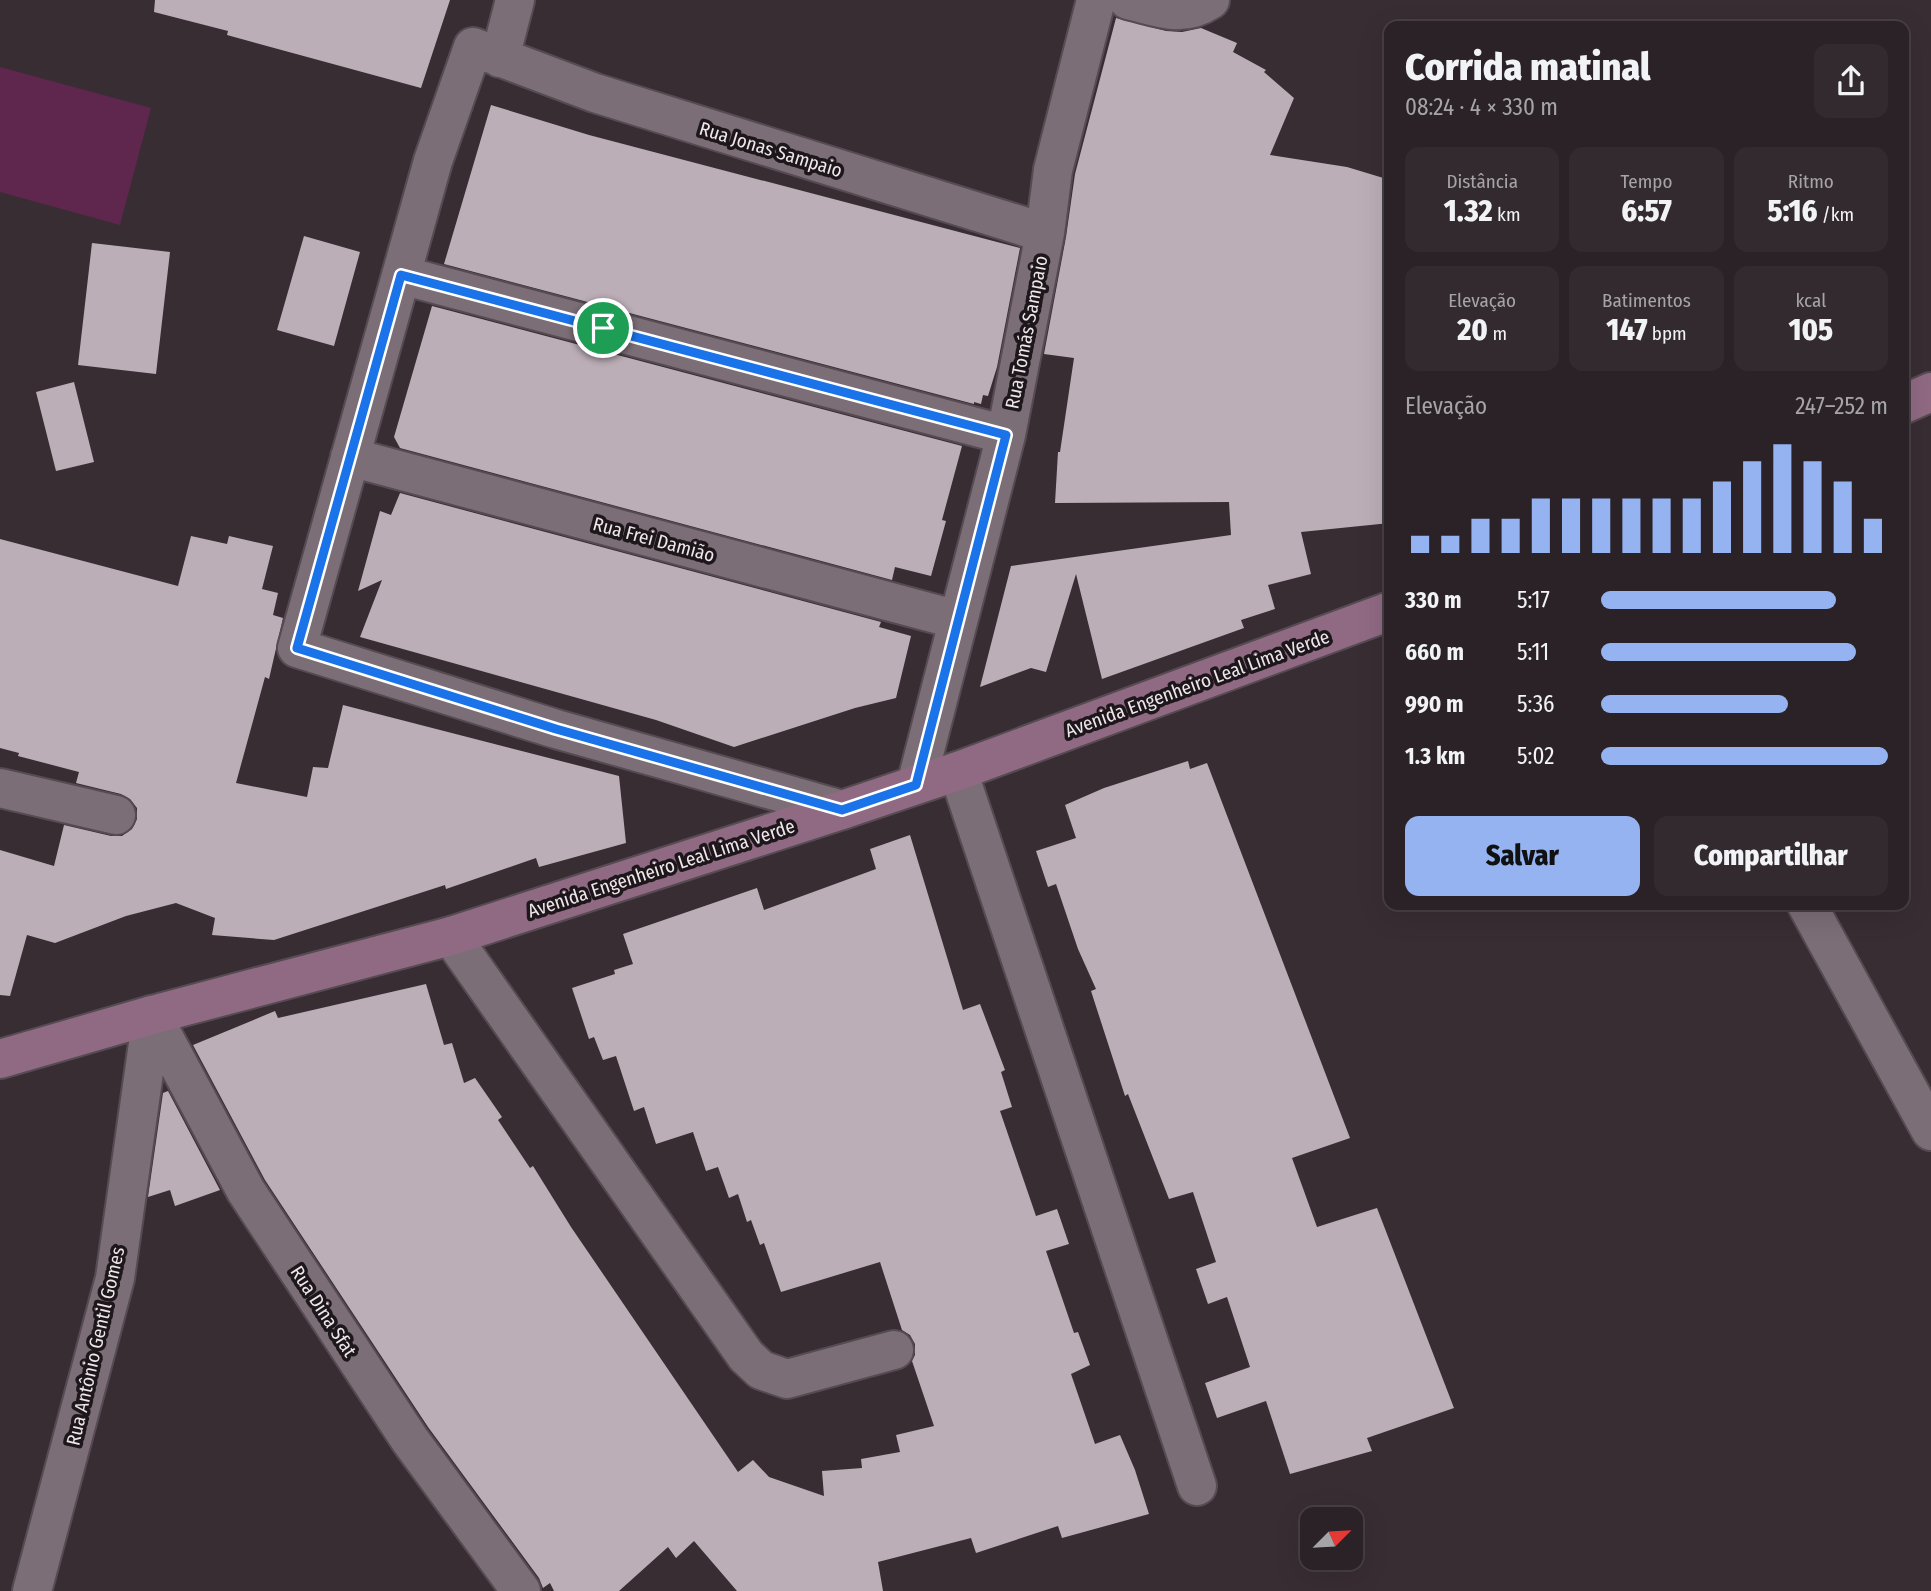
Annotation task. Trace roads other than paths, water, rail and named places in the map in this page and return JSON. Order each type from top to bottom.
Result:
[{"type":"street","points":[[515,0],[500,58],[474,47],[433,161],[297,648],[556,729],[842,810]]},
{"type":"street","name":"Rua Tomás Sampaio","points":[[916,785],[1006,435],[1045,233],[1054,170],[1096,0]]},
{"type":"street","points":[[1128,0],[1179,12],[1203,5],[1210,0]]},
{"type":"street","name":"Rua Jonas Sampaio","points":[[500,58],[607,97],[1045,233]]},
{"type":"street","points":[[401,275],[1006,435]]},
{"type":"street","points":[[1909,402],[1931,392]]},
{"type":"street","name":"Rua Frei Damião","points":[[350,457],[958,620]]},
{"type":"street","name":"Avenida Engenheiro Leal Lima Verde","points":[[0,1059],[152,1015],[451,936],[958,771],[1384,613]]},
{"type":"street","points":[[958,771],[1197,1486]]},
{"type":"street","points":[[0,788],[117,816]]},
{"type":"street","points":[[1810,910],[1931,1131]]},
{"type":"street","points":[[451,936],[746,1356],[761,1370],[787,1379],[894,1350]]},
{"type":"street","name":"Rua Antônio Gentil Gomes","points":[[32,1591],[115,1278],[152,1015]]},
{"type":"street","name":"Rua Dina Sfat","points":[[152,1015],[246,1191],[410,1440],[521,1591]]}]
